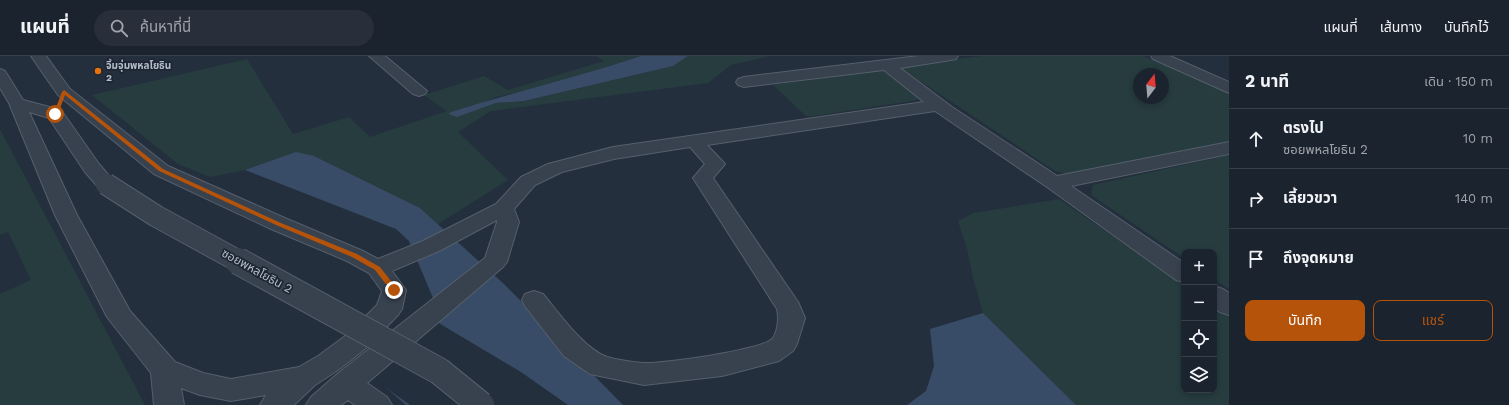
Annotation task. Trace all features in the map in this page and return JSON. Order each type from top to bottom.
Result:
[{"type":"street","points":[[38,56],[64,92],[161,170],[279,224],[355,256],[377,268],[394,290],[389,308],[357,341],[328,363],[305,377],[275,405]]},
{"type":"street","points":[[376,56],[418,91]]},
{"type":"street","points":[[744,82],[951,56]]},
{"type":"street","points":[[1158,56],[1229,88]]},
{"type":"street","points":[[887,65],[938,105],[1054,182],[1181,272]]},
{"type":"street","points":[[0,74],[17,103],[66,215],[120,317],[165,370],[200,384],[231,390],[305,377]]},
{"type":"street","points":[[17,103],[55,114],[64,92]]},
{"type":"street","points":[[377,268],[431,246],[503,208],[528,181],[555,168],[613,153],[938,105]]},
{"type":"street","name":"ซอยพหลโยธิน 2","points":[[55,114],[92,168],[106,184],[156,216],[439,371],[481,405]]},
{"type":"street","points":[[534,300],[574,349],[600,366],[644,374],[722,365],[769,354],[784,344],[792,318],[789,308],[703,178],[715,164],[694,141]]},
{"type":"street","points":[[1054,182],[1229,148]]},
{"type":"street","points":[[321,405],[346,383],[421,325],[496,262],[508,222],[503,208]]},
{"type":"street","points":[[1217,297],[1229,306]]},
{"type":"street","points":[[165,370],[169,405]]},
{"type":"street","points":[[346,383],[377,405]]},
{"type":"green space","points":[[596,56],[641,56],[537,88],[496,97],[457,116],[496,103],[524,101],[673,66],[688,56],[771,56],[731,65],[708,83],[491,111],[458,132],[508,180],[438,224],[420,208],[314,156],[296,153],[245,170],[210,177],[178,164],[92,95],[247,59],[293,134],[349,117],[370,137],[447,111],[424,95],[484,76],[508,90],[604,61]]},
{"type":"green space","points":[[981,56],[1144,56],[1229,94],[1229,141],[1066,174],[1055,171],[902,69],[908,65]]},
{"type":"green space","points":[[883,71],[898,79],[909,87],[918,100],[807,117],[773,85]]},
{"type":"green space","points":[[0,129],[145,405],[0,405],[0,294],[31,280],[8,232],[0,235]]},
{"type":"green space","points":[[1229,155],[1229,289],[1217,281],[1217,249],[1181,249],[1181,256],[1091,195],[1093,185]]},
{"type":"green space","points":[[1059,199],[1181,283],[1181,393],[1217,393],[1217,308],[1229,316],[1229,405],[1076,405],[983,313],[973,278],[967,248],[958,221],[974,213]]},
{"type":"water","points":[[641,56],[688,56],[673,66],[524,101],[496,103],[457,117],[449,114],[451,112]]},
{"type":"water","points":[[296,152],[314,156],[420,208],[505,285],[623,405],[406,405],[384,386],[429,343],[441,317],[409,241],[396,229],[245,170]]},
{"type":"water","points":[[983,313],[1076,405],[907,405],[926,391],[934,366],[930,329]]},
{"type":"pier","points":[[437,322],[521,372],[568,405],[410,405],[382,385],[428,342]]},
{"type":"place","name":"จิ้มจุ่มพหลโยธิน 2","points":[[98,71]]},
{"type":"route","points":[[55,114],[64,92],[161,170],[279,224],[355,256],[377,268],[394,290]]}]
